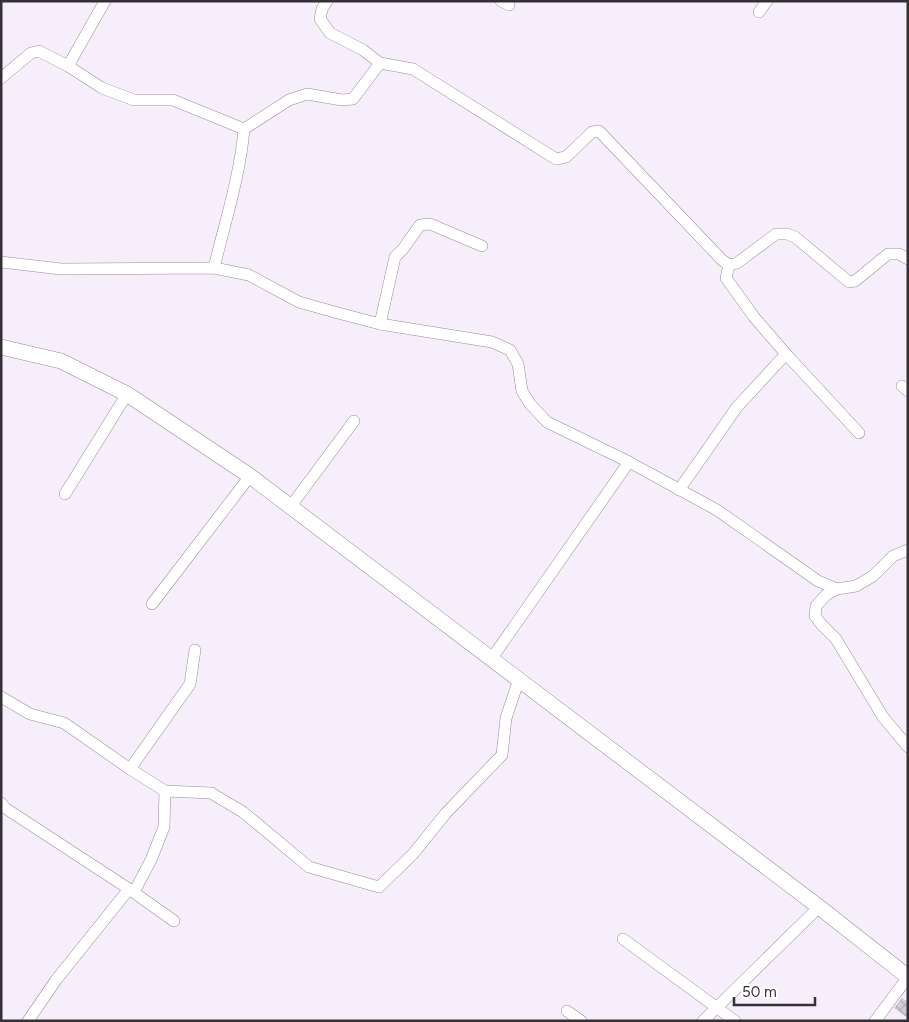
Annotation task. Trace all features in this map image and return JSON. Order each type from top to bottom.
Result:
[{"type":"street","points":[[68,66],[105,1]]},
{"type":"street","points":[[327,1],[322,9],[320,19],[330,33],[363,50],[380,63],[414,69],[556,159],[566,157],[592,132],[599,131],[715,253],[729,265]]},
{"type":"street","points":[[759,12],[767,1]]},
{"type":"street","points":[[1,78],[31,53],[39,51],[68,66],[102,88],[134,100],[173,100],[244,129]]},
{"type":"street","points":[[244,129],[289,100],[306,94],[342,100],[353,98],[380,63]]},
{"type":"street","points":[[214,268],[237,179],[244,129]]},
{"type":"street","points":[[380,324],[395,257],[420,225],[430,224],[482,246]]},
{"type":"street","points":[[729,265],[738,263],[776,234],[787,234],[795,237],[849,282],[855,281],[888,254],[899,254],[908,259]]},
{"type":"street","points":[[1,262],[61,269],[214,268],[249,275],[299,302],[380,324],[492,342],[510,350],[518,364],[522,391],[530,404],[547,422],[629,462],[717,510],[818,581],[837,589]]},
{"type":"street","points":[[729,265],[726,278],[754,316],[786,354],[859,433]]},
{"type":"street","points":[[1,348],[61,361],[127,394],[250,476],[819,907],[908,977],[875,1021]]},
{"type":"street","points":[[679,490],[738,407],[786,354]]},
{"type":"street","points":[[65,494],[127,394]]},
{"type":"street","points":[[291,506],[354,421]]},
{"type":"street","points":[[492,658],[629,462]]},
{"type":"street","points":[[152,604],[250,476]]},
{"type":"street","points":[[908,550],[893,556],[873,576],[856,586],[837,589],[826,595],[816,606],[815,616],[836,639],[883,718],[908,747]]},
{"type":"street","points":[[130,769],[190,684],[195,650]]},
{"type":"street","points":[[1,696],[30,714],[64,723],[165,791],[211,793],[243,812],[309,867],[378,887],[413,854],[446,813],[502,755],[506,718],[519,679]]},
{"type":"street","points":[[28,1021],[56,980],[132,890],[151,860],[164,827],[165,791]]},
{"type":"street","points":[[1,803],[132,890],[174,921]]},
{"type":"street","points":[[703,1021],[716,1006],[819,907]]},
{"type":"street","points":[[623,939],[735,1021]]},
{"type":"street","points":[[566,1011],[581,1021]]},
{"type":"building","points":[[902,998],[908,1002],[908,1018],[894,1008]]}]
